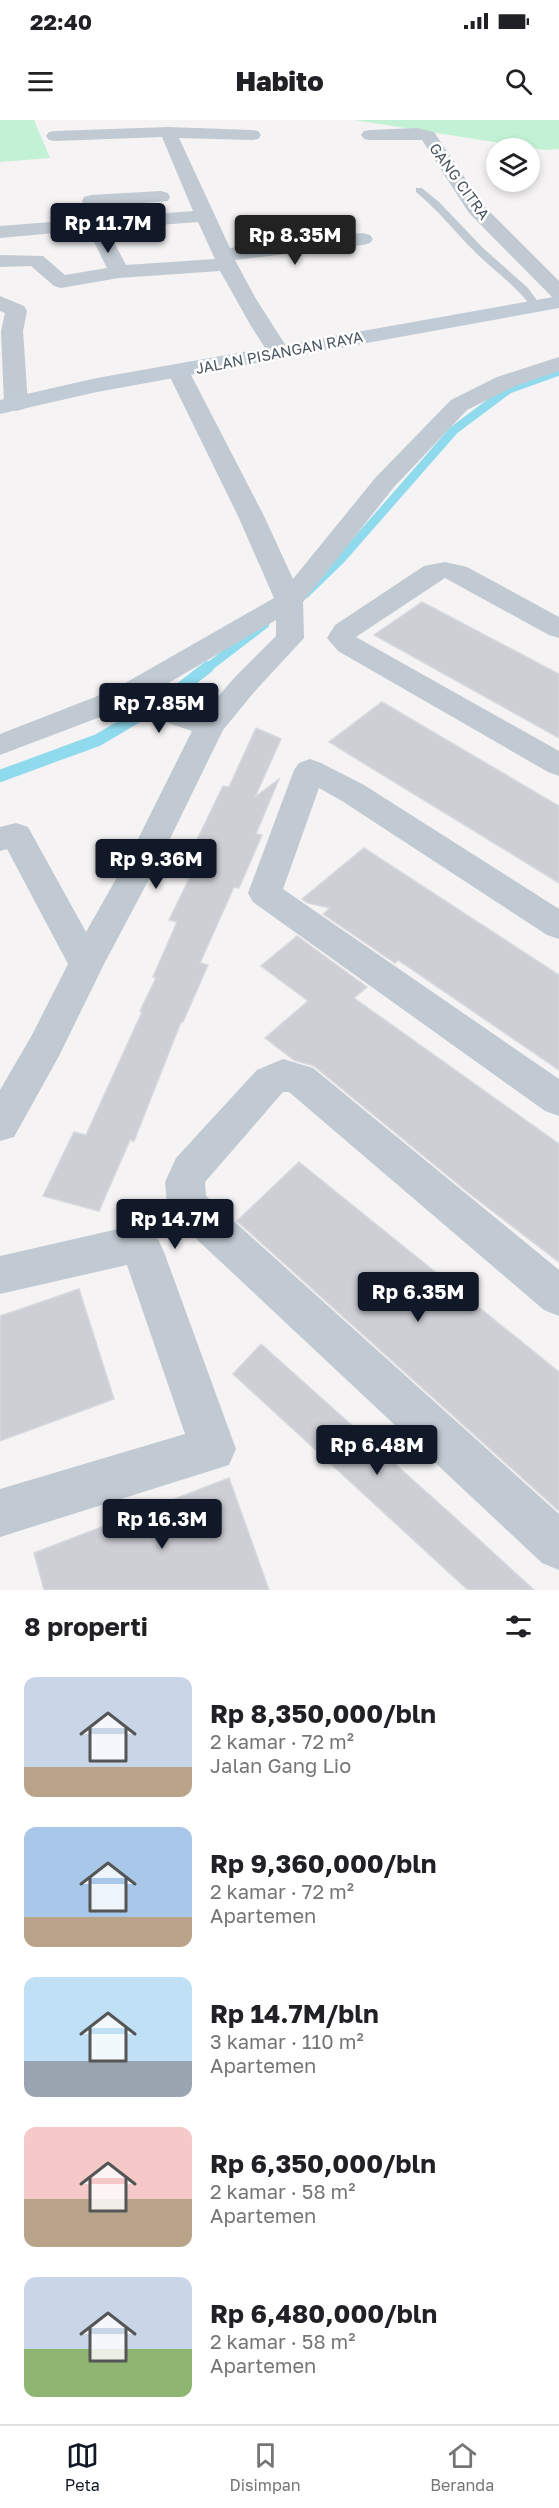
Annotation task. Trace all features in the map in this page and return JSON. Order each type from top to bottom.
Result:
[{"type":"street","points":[[168,132],[224,260],[253,315],[279,351]]},
{"type":"street","points":[[55,136],[168,132],[252,135]]},
{"type":"street","name":"GANG CITRA","points":[[370,135],[417,133],[428,136],[477,209],[559,293]]},
{"type":"street","points":[[91,201],[196,195]]},
{"type":"street","points":[[0,232],[205,216]]},
{"type":"street","points":[[95,224],[118,272]]},
{"type":"street","points":[[0,261],[36,260],[61,282],[118,272],[224,260],[363,239]]},
{"type":"street","points":[[0,302],[16,311],[12,331],[8,405]]},
{"type":"street","name":"JALAN PISANGAN RAYA","points":[[8,405],[97,385],[559,302]]},
{"type":"street","points":[[0,745],[123,697],[289,601],[385,482],[459,405],[505,382],[559,364]]},
{"type":"street","points":[[0,1125],[46,1045],[86,964],[149,849],[210,726],[245,684],[290,638],[289,601],[251,516],[178,371]]},
{"type":"street","points":[[559,630],[458,573],[445,570],[434,572],[345,631],[341,638],[348,645],[559,765]]},
{"type":"street","points":[[123,697],[210,726]]},
{"type":"street","points":[[559,926],[353,793],[310,770],[265,893],[559,1100]]},
{"type":"street","points":[[0,839],[16,835],[86,964]]},
{"type":"street","points":[[559,1296],[300,1079],[283,1076],[270,1081],[190,1170],[185,1182],[187,1204],[559,1546]]},
{"type":"street","points":[[0,1275],[131,1245],[143,1252],[213,1449],[0,1513]]},
{"type":"lane","points":[[419,190],[444,211],[480,252],[527,291],[536,306]]},
{"type":"green space","points":[[0,120],[34,120],[50,158],[0,162]]},
{"type":"green space","points":[[354,120],[559,120],[559,149],[540,149],[540,138],[486,138],[486,141]]},
{"type":"building","points":[[422,602],[559,674],[559,738],[374,635]]},
{"type":"building","points":[[382,702],[559,806],[559,883],[329,742]]},
{"type":"building","points":[[256,728],[281,739],[255,797],[279,779],[256,834],[262,835],[239,888],[234,887],[200,963],[208,965],[183,1022],[181,1022],[134,1141],[130,1140],[99,1211],[43,1196],[74,1132],[86,1135],[142,1012],[140,1011],[156,978],[153,977],[177,922],[169,920],[190,877],[184,875],[197,849],[193,848],[223,786],[229,787]]},
{"type":"building","points":[[364,848],[559,975],[559,1070],[398,960],[395,963],[323,914],[330,908],[308,903],[302,899]]},
{"type":"building","points":[[297,936],[367,987],[354,998],[559,1144],[559,1262],[470,1194],[314,1066],[294,1060],[265,1038],[308,1001],[261,966]]},
{"type":"building","points":[[299,1162],[559,1372],[559,1511],[237,1221]]},
{"type":"building","points":[[79,1289],[114,1399],[0,1441],[0,1316]]},
{"type":"building","points":[[261,1344],[534,1590],[468,1590],[233,1374]]},
{"type":"building","points":[[229,1478],[269,1590],[44,1590],[34,1553]]},
{"type":"waterway","points":[[305,594],[341,559],[454,430],[509,389],[559,371]]},
{"type":"waterway","points":[[206,669],[265,624]]},
{"type":"waterway","points":[[0,776],[98,740],[164,701],[208,667]]}]
